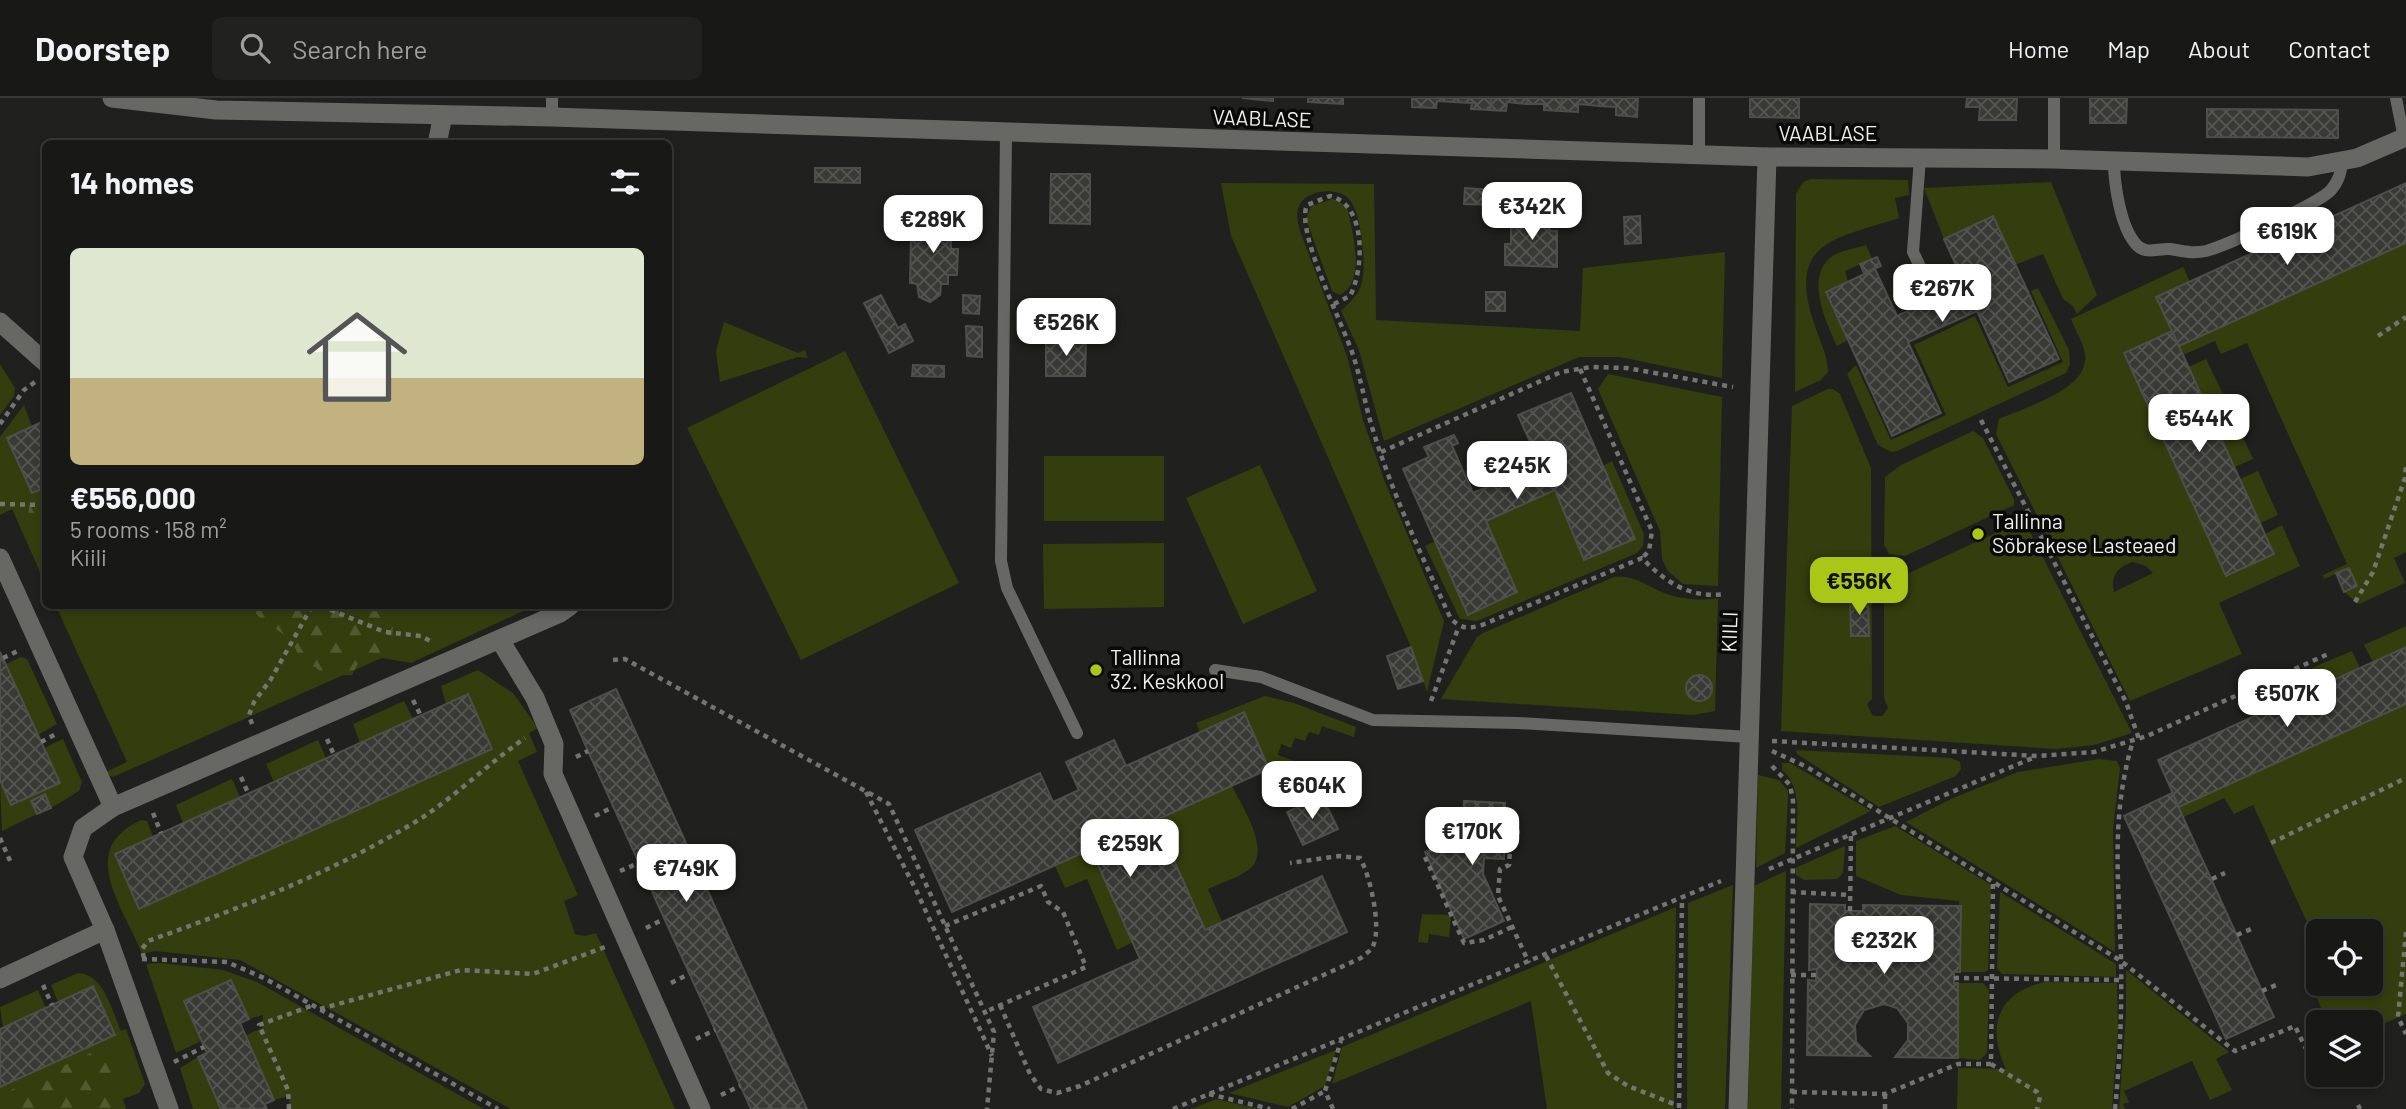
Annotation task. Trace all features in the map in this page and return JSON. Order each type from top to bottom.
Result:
[{"type":"street","name":"VAABLASE","points":[[112,98],[216,110],[443,115],[552,108],[1006,134],[1767,157],[2054,159],[2308,167],[2357,158],[2405,138]]},
{"type":"street","points":[[438,140],[443,115]]},
{"type":"street","name":"KIILI","points":[[1738,1109],[1767,157]]},
{"type":"street","points":[[0,322],[42,359]]},
{"type":"street","points":[[0,558],[113,807]]},
{"type":"street","points":[[169,1109],[105,930],[73,857],[83,828],[113,807],[566,609]]},
{"type":"street","points":[[500,640],[535,698],[554,744],[553,774],[701,1109]]},
{"type":"street","points":[[0,979],[105,930]]},
{"type":"lane","points":[[1699,98],[1699,155]]},
{"type":"lane","points":[[2054,98],[2054,159]]},
{"type":"lane","points":[[2396,98],[2405,138]]},
{"type":"lane","points":[[1006,134],[1002,571],[1007,588],[1077,733]]},
{"type":"lane","points":[[1920,158],[1913,252],[1927,281]]},
{"type":"lane","points":[[2114,161],[2115,194],[2135,243],[2150,252],[2170,249],[2181,254],[2208,251],[2309,205],[2330,192],[2340,176],[2342,161]]},
{"type":"lane","points":[[1215,670],[1261,677],[1373,720],[1518,723],[1749,737]]},
{"type":"path","points":[[1334,304],[1350,296],[1358,278],[1359,259],[1354,215],[1348,204],[1330,196],[1307,205],[1303,214],[1308,240],[1353,356],[1381,452],[1431,576],[1451,619],[1459,626],[1469,628],[1482,625],[1642,558],[1649,551],[1652,531],[1580,369]]},
{"type":"path","points":[[2378,336],[2406,317]]},
{"type":"path","points":[[1381,452],[1561,372],[1627,368],[1733,387]]},
{"type":"path","points":[[0,424],[24,390],[42,376]]},
{"type":"path","points":[[1980,420],[2126,702],[2139,738]]},
{"type":"path","points":[[2356,602],[2373,572],[2405,478],[2406,464]]},
{"type":"path","points":[[0,505],[42,505]]},
{"type":"path","points":[[1642,558],[1675,587],[1702,594],[1724,594]]},
{"type":"path","points":[[258,744],[249,715],[251,709],[310,609]]},
{"type":"path","points":[[328,609],[385,632],[421,636],[440,646],[454,659]]},
{"type":"path","points":[[1431,721],[1432,699],[1459,626]]},
{"type":"path","points":[[1771,741],[2037,756],[2085,753],[2133,741],[2328,654]]},
{"type":"path","points":[[613,660],[625,659],[889,804],[994,1032],[987,1109]]},
{"type":"path","points":[[412,696],[421,716]]},
{"type":"path","points":[[144,958],[142,949],[148,941],[260,898],[390,837],[423,817],[500,755],[547,727]]},
{"type":"path","points":[[325,735],[334,755]]},
{"type":"path","points":[[2115,1109],[2120,1053],[2121,980],[2116,829],[2133,741]]},
{"type":"path","points":[[1770,750],[1807,767],[2121,961],[2235,1051],[2295,1026],[2306,1048]]},
{"type":"path","points":[[1767,869],[2037,756]]},
{"type":"path","points":[[1770,763],[1792,792],[1792,1109]]},
{"type":"path","points":[[239,774],[248,793]]},
{"type":"path","points":[[2270,843],[2406,778]]},
{"type":"path","points":[[866,791],[923,903],[993,1059]]},
{"type":"path","points":[[595,816],[613,807]]},
{"type":"path","points":[[152,812],[162,833]]},
{"type":"path","points":[[1520,832],[1511,833],[1509,865],[1500,869],[1498,896],[1528,963]]},
{"type":"path","points":[[1850,911],[1851,833]]},
{"type":"path","points":[[0,838],[11,863]]},
{"type":"path","points":[[1000,1005],[1030,1074],[1041,1089],[1058,1093],[1080,1086],[1361,957],[1373,948],[1377,930],[1367,870],[1360,858],[1339,856],[1290,863]]},
{"type":"path","points":[[1426,857],[1464,943],[1484,940],[1512,927]]},
{"type":"path","points":[[620,872],[639,863]]},
{"type":"path","points":[[2212,879],[2225,873]]},
{"type":"path","points":[[1173,1109],[1728,879]]},
{"type":"path","points":[[1991,1064],[1993,883]]},
{"type":"path","points":[[945,926],[1041,886],[1048,902],[1063,912],[1086,967],[985,1012]]},
{"type":"path","points":[[1791,892],[1850,895]]},
{"type":"path","points":[[1546,956],[1608,1073],[1628,1086],[1679,1107],[1682,899]]},
{"type":"path","points":[[319,1010],[461,970],[533,974],[626,939],[664,919]]},
{"type":"path","points":[[2237,935],[2251,929]]},
{"type":"path","points":[[2406,932],[2398,1017],[2406,1034]]},
{"type":"path","points":[[118,967],[144,958],[227,961],[498,1109]]},
{"type":"path","points":[[670,984],[690,974]]},
{"type":"path","points":[[1791,975],[1816,975]]},
{"type":"path","points":[[1954,978],[2121,980]]},
{"type":"path","points":[[43,984],[52,1005]]},
{"type":"path","points":[[2263,991],[2276,985]]},
{"type":"path","points":[[289,1109],[288,1090],[259,1025],[312,1006]]},
{"type":"path","points":[[695,1040],[715,1030]]},
{"type":"path","points":[[1333,1109],[1325,1091],[1341,1041]]},
{"type":"path","points":[[173,1062],[204,1047]]},
{"type":"path","points":[[1791,1092],[1885,1094],[1958,1064],[1991,1064],[2037,1092],[2040,1097],[2037,1109]]},
{"type":"path","points":[[720,1096],[740,1086]]},
{"type":"path","points":[[1292,1109],[1325,1091]]},
{"type":"path","points":[[1209,1094],[1270,1109]]},
{"type":"path","points":[[1885,1094],[1885,1109]]},
{"type":"green space","points":[[1810,179],[1908,180],[1909,195],[1895,198],[1899,218],[1839,238],[1824,246],[1813,258],[1807,273],[1807,293],[1828,372],[1821,380],[1795,392],[1796,194],[1803,182]]},
{"type":"green space","points":[[2051,182],[2097,295],[2077,314],[2073,306],[2063,299],[2043,254],[2015,265],[1993,216],[1944,239],[1924,188]]},
{"type":"green space","points":[[1221,183],[1374,184],[1376,320],[1580,331],[1583,268],[1725,252],[1722,378],[1620,357],[1579,357],[1384,441],[1359,350],[1341,311],[1357,293],[1363,278],[1362,240],[1357,214],[1348,198],[1337,192],[1316,193],[1300,204],[1297,214],[1300,231],[1347,356],[1363,420],[1385,482],[1444,621],[1427,692],[1411,647],[1231,236]]},
{"type":"green space","points":[[1333,199],[1345,205],[1348,211],[1356,257],[1353,280],[1348,289],[1340,295],[1332,291],[1306,219],[1311,206]]},
{"type":"green space","points":[[2406,243],[2406,552],[2394,558],[2405,583],[2359,604],[2344,592],[2357,586],[2349,568],[2324,579],[2323,575],[2347,564],[2247,343],[2221,354],[2215,341],[2183,355],[2179,346]]},
{"type":"green space","points":[[1866,245],[1872,259],[1845,271],[1848,282],[1826,292],[1848,340],[1837,346],[1821,304],[1821,271],[1834,255]]},
{"type":"green space","points":[[2183,267],[2190,282],[2156,298],[2172,331],[2124,354],[2226,576],[2274,554],[2265,534],[2282,525],[2300,566],[2219,603],[2242,654],[2130,701],[1996,434],[1999,419],[2053,396],[2077,378],[2084,367],[2085,355],[2071,319]],"holes":[[[2133,562],[2146,566],[2153,573],[2114,592],[2113,581],[2119,569]]]},
{"type":"green space","points":[[2038,288],[2069,350],[2070,365],[2066,373],[1897,451],[1891,452],[1878,445],[1847,374],[1856,365],[1891,440],[1946,415],[1914,345],[1975,316],[2008,387],[2063,362],[2031,291]]},
{"type":"green space","points":[[724,322],[798,353],[805,350],[808,358],[798,357],[720,382],[716,351]]},
{"type":"green space","points":[[845,351],[959,583],[801,660],[687,428]]},
{"type":"green space","points":[[2206,359],[2227,402],[2209,411],[2189,367]]},
{"type":"green space","points":[[0,364],[15,388],[14,396],[0,415]]},
{"type":"green space","points":[[1608,374],[1722,397],[1718,586],[1683,584],[1668,571],[1662,559],[1660,531],[1598,389]]},
{"type":"green space","points":[[1828,389],[1840,394],[1871,468],[1872,699],[1867,704],[1873,716],[1882,716],[1888,708],[1884,698],[1884,593],[1889,582],[2024,520],[2132,733],[2094,745],[2056,749],[1781,731],[1792,406]]},
{"type":"green space","points":[[24,405],[32,427],[7,438],[32,493],[42,488],[42,576],[12,509],[0,515],[0,437]]},
{"type":"green space","points":[[2232,414],[2253,459],[2235,467],[2214,423]]},
{"type":"green space","points":[[1973,431],[1983,438],[2014,499],[2014,505],[1905,556],[1889,554],[1884,545],[1885,477],[1901,465]]},
{"type":"green space","points":[[1044,456],[1164,456],[1164,521],[1044,521]]},
{"type":"green space","points":[[1612,461],[1644,534],[1643,546],[1637,553],[1477,621],[1460,619],[1425,546],[1436,541],[1517,592],[1486,521],[1555,490],[1584,560],[1634,537],[1603,466]]},
{"type":"green space","points":[[1260,465],[1317,591],[1243,624],[1186,498]]},
{"type":"green space","points":[[2258,471],[2278,515],[2260,523],[2240,479]]},
{"type":"green space","points":[[42,498],[42,547],[26,531],[30,501]]},
{"type":"green space","points":[[1164,543],[1164,607],[1044,609],[1043,544]]},
{"type":"green space","points":[[1614,577],[1636,580],[1680,597],[1718,599],[1715,711],[1693,715],[1441,699],[1477,637]]},
{"type":"green space","points":[[57,609],[528,609],[411,663],[382,658],[113,777],[104,773],[127,762]]},
{"type":"green space","points":[[253,609],[382,609],[393,625],[391,652],[360,659],[352,675],[324,676],[316,667],[300,665],[292,643]]},
{"type":"green space","points":[[2406,626],[2406,647],[2373,662],[2364,645]]},
{"type":"green space","points":[[2352,651],[2360,668],[2315,689],[2307,670]]},
{"type":"green space","points":[[21,657],[27,659],[57,724],[38,735],[6,664]]},
{"type":"green space","points":[[478,670],[513,693],[538,728],[529,733],[537,752],[518,761],[578,895],[564,901],[575,934],[585,936],[596,933],[675,1109],[511,1109],[240,960],[155,951],[142,954],[116,899],[108,863],[111,847],[122,832],[142,820],[147,821],[153,837],[115,854],[140,909],[492,749],[468,695],[446,704],[441,686]]},
{"type":"green space","points":[[2296,675],[2304,693],[2260,713],[2252,695]]},
{"type":"green space","points":[[1265,696],[1294,703],[1356,727],[1354,737],[1322,726],[1319,735],[1309,732],[1305,741],[1295,738],[1291,748],[1281,744],[1278,755],[1297,762],[1271,773],[1244,713],[1200,732],[1196,723]]},
{"type":"green space","points":[[404,701],[413,719],[360,743],[353,724]]},
{"type":"green space","points":[[2406,704],[2406,1014],[2383,1024],[2383,1010],[2322,1010],[2317,998],[2383,996],[2383,919],[2306,920],[2253,805],[2234,814],[2224,798],[2184,817],[2179,807]]},
{"type":"green space","points":[[63,739],[82,782],[79,791],[51,808],[45,794],[31,801],[37,814],[2,831],[0,780],[11,805],[59,783],[44,748]]},
{"type":"green space","points":[[318,740],[326,758],[274,782],[266,764]]},
{"type":"green space","points":[[1796,750],[1951,758],[1960,762],[1961,769],[1956,776],[1879,807],[1797,754]]},
{"type":"green space","points":[[2099,759],[2117,761],[2120,768],[2113,829],[2115,952],[1906,822],[1953,798],[2018,772]]},
{"type":"green space","points":[[1782,763],[1790,763],[1871,811],[1796,848],[1796,796],[1789,777],[1782,770]]},
{"type":"green space","points":[[1758,775],[1779,780],[1788,791],[1788,799],[1785,853],[1756,868]]},
{"type":"green space","points":[[232,779],[240,797],[183,823],[176,805]]},
{"type":"green space","points":[[1232,786],[1252,826],[1258,849],[1257,859],[1243,874],[1208,889],[1222,922],[1205,930],[1156,820]]},
{"type":"green space","points":[[1895,826],[1991,885],[1988,970],[1985,972],[1960,972],[1959,901],[1901,895],[1856,876],[1856,841]]},
{"type":"green space","points":[[1845,846],[1843,873],[1837,879],[1804,880],[1796,875],[1795,868]]},
{"type":"green space","points":[[1091,849],[1133,942],[1117,950],[1087,879],[1065,888],[1055,866]]},
{"type":"green space","points":[[1786,871],[1781,1109],[1748,1109],[1754,886]]},
{"type":"green space","points":[[1733,885],[1725,1109],[1687,1109],[1688,903]]},
{"type":"green space","points":[[2000,892],[2116,964],[2116,977],[2002,974],[1997,968]]},
{"type":"green space","points":[[1676,907],[1674,1109],[1547,1109],[1531,1001],[1332,1084],[1342,1047]]},
{"type":"green space","points":[[1422,914],[1451,915],[1449,937],[1429,934],[1428,943],[1418,942]]},
{"type":"green space","points":[[146,964],[223,970],[257,982],[484,1109],[289,1109],[289,1096],[274,1100],[245,1036],[262,1028],[263,1015],[249,1019],[232,980],[184,1001],[201,1041],[176,1053]]},
{"type":"green space","points":[[2126,970],[2229,1052],[2216,1059],[2232,1090],[2210,1100],[2192,1061],[2124,1091],[2129,1102],[2123,1104],[2125,1109],[2119,1109],[2126,1014]]},
{"type":"green space","points":[[78,973],[94,980],[106,995],[121,1031],[126,1029],[145,1084],[139,1093],[123,1099],[126,1109],[0,1109],[0,1087],[115,1035],[58,1002],[51,985]]},
{"type":"green space","points":[[2045,982],[2117,983],[2118,1029],[2112,1109],[1957,1109],[1958,1068],[2006,1069],[1997,1040],[2000,1014],[2006,1003],[2016,994]]},
{"type":"green space","points":[[1958,983],[1983,983],[1989,990],[1987,1053],[1980,1060],[1958,1058]]},
{"type":"green space","points":[[38,990],[46,1008],[3,1027],[0,1007]]},
{"type":"green space","points":[[119,1040],[114,1109],[0,1109],[0,1095]]},
{"type":"green space","points":[[1336,1050],[1325,1086],[1288,1107],[1229,1093]]},
{"type":"green space","points":[[198,1057],[221,1109],[193,1109],[180,1068]]},
{"type":"green space","points":[[1216,1099],[1258,1109],[1192,1109]]},
{"type":"building","points":[[1242,98],[1273,98],[1273,101]]},
{"type":"building","points":[[1308,98],[1343,98],[1343,104],[1308,102]]},
{"type":"building","points":[[1412,98],[1454,98],[1454,102],[1437,101],[1436,108],[1412,107]]},
{"type":"building","points":[[1454,98],[1491,98],[1490,110],[1471,109],[1472,103],[1454,102]]},
{"type":"building","points":[[1491,98],[1527,98],[1527,104],[1507,102],[1506,111],[1490,110]]},
{"type":"building","points":[[1527,98],[1562,98],[1561,111],[1544,110],[1544,104],[1527,104]]},
{"type":"building","points":[[1562,98],[1599,98],[1599,106],[1578,104],[1578,112],[1561,111]]},
{"type":"building","points":[[1599,98],[1638,98],[1637,117],[1616,115],[1616,107],[1599,106]]},
{"type":"building","points":[[1750,98],[1799,98],[1799,118],[1750,117]]},
{"type":"building","points":[[1967,98],[2017,98],[2016,120],[1979,120],[1980,107],[1966,107]]},
{"type":"building","points":[[2090,98],[2127,98],[2126,123],[2090,123]]},
{"type":"building","points":[[2207,109],[2338,110],[2338,138],[2207,137]]},
{"type":"building","points":[[815,168],[860,168],[860,183],[815,182]]},
{"type":"building","points":[[1051,174],[1090,174],[1090,224],[1050,223]]},
{"type":"building","points":[[2406,183],[2406,243],[2179,346],[2156,297]]},
{"type":"building","points":[[1465,188],[1493,190],[1493,205],[1464,204]]},
{"type":"building","points":[[922,210],[950,211],[951,249],[958,249],[957,275],[948,275],[948,284],[941,284],[940,295],[930,302],[919,297],[917,284],[910,283],[911,236],[922,236]]},
{"type":"building","points":[[1550,214],[1550,231],[1557,231],[1557,267],[1505,265],[1505,244],[1511,244],[1511,215]]},
{"type":"building","points":[[1640,216],[1641,243],[1625,244],[1624,217]]},
{"type":"building","points":[[1993,216],[2059,359],[2009,382],[1977,311],[1908,342],[1941,413],[1892,436],[1826,292],[1875,269],[1897,316],[1965,285],[1944,239]]},
{"type":"building","points":[[1877,257],[1881,266],[1864,273],[1860,264]]},
{"type":"building","points":[[1486,292],[1505,292],[1505,311],[1486,311]]},
{"type":"building","points":[[881,295],[898,328],[905,324],[913,341],[889,353],[864,303]]},
{"type":"building","points":[[963,295],[980,296],[979,314],[963,313]]},
{"type":"building","points":[[966,326],[982,327],[982,357],[967,356]]},
{"type":"building","points":[[2172,331],[2274,554],[2226,576],[2124,353]]},
{"type":"building","points":[[1046,341],[1086,341],[1085,376],[1046,376]]},
{"type":"building","points":[[913,365],[944,366],[944,377],[912,376]]},
{"type":"building","points":[[1571,393],[1635,539],[1584,560],[1555,490],[1486,521],[1517,592],[1468,615],[1403,469],[1429,457],[1424,447],[1454,435],[1458,443],[1452,446],[1473,493],[1540,464],[1518,415]]},
{"type":"building","points":[[42,422],[42,489],[32,493],[7,438]]},
{"type":"building","points":[[2349,568],[2357,586],[2344,592],[2336,573]]},
{"type":"building","points":[[1850,597],[1868,597],[1869,636],[1851,636]]},
{"type":"building","points":[[1411,647],[1423,681],[1398,689],[1387,656]]},
{"type":"building","points":[[2406,647],[2406,704],[2179,807],[2158,760]]},
{"type":"building","points":[[0,652],[60,783],[11,805],[0,780]]},
{"type":"building","points":[[1699,675],[1708,679],[1712,688],[1708,697],[1699,701],[1690,697],[1686,688],[1690,679]]},
{"type":"building","points":[[616,689],[807,1109],[751,1109],[588,751],[570,710]]},
{"type":"building","points":[[468,694],[492,749],[139,909],[115,854]]},
{"type":"building","points":[[1244,712],[1269,769],[1156,820],[1205,930],[1322,876],[1347,932],[1058,1063],[1033,1007],[1140,959],[1091,849],[952,912],[915,830],[1040,773],[1053,802],[1079,790],[1066,762],[1114,740],[1126,766]]},
{"type":"building","points":[[2172,793],[2274,1017],[2226,1039],[2124,816]]},
{"type":"building","points":[[45,794],[51,808],[37,814],[31,801]]},
{"type":"building","points":[[1322,796],[1338,829],[1303,845],[1287,812]]},
{"type":"building","points":[[1464,801],[1505,803],[1504,859],[1484,858],[1483,874],[1504,921],[1464,939],[1425,852],[1463,836]]},
{"type":"building","points":[[1810,904],[1845,905],[1845,911],[1863,911],[1863,905],[1961,906],[1960,972],[1954,972],[1954,983],[1958,983],[1958,1058],[1895,1057],[1908,1040],[1908,1023],[1897,1008],[1884,1004],[1864,1010],[1855,1025],[1856,1042],[1870,1056],[1807,1055],[1808,980],[1816,981],[1817,969],[1809,970]]},
{"type":"building","points":[[231,980],[249,1019],[240,1023],[274,1100],[265,1104],[267,1109],[221,1109],[198,1057],[207,1053],[184,1001]]},
{"type":"building","points":[[93,986],[115,1035],[0,1087],[0,1029]]},
{"type":"place","name":"Tallinna Sõbrakese Lasteaed","points":[[1978,534]]},
{"type":"place","name":"Tallinna 32. Keskkool","points":[[1096,670]]}]
